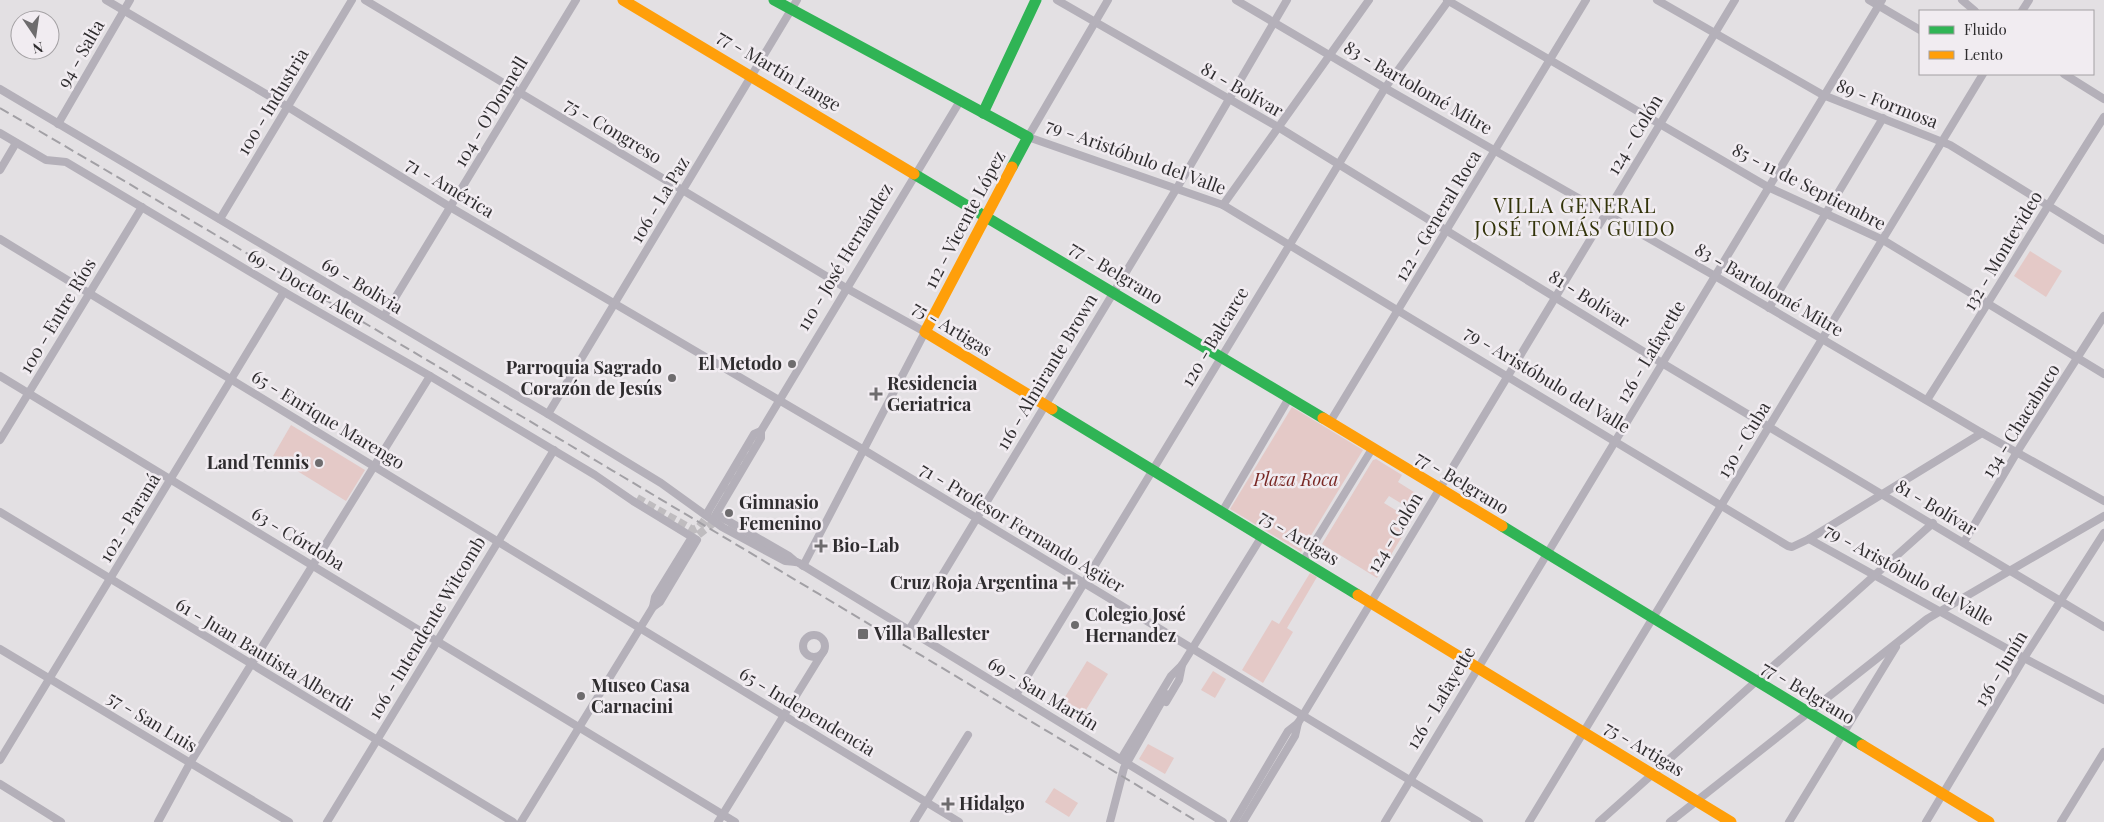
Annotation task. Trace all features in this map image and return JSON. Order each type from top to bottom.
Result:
[{"type":"street","name":"71 - América","points":[[106,0],[288,107],[450,207],[779,401]]},
{"type":"street","name":"94 - Salta","points":[[58,124],[130,0]]},
{"type":"street","name":"100 - Industria","points":[[220,219],[352,0]]},
{"type":"street","name":"75 - Congreso","points":[[364,0],[846,288]]},
{"type":"street","name":"104 - O'Donnell","points":[[384,316],[576,0]]},
{"type":"street","name":"77 - Martín Lange","points":[[623,0],[917,174]]},
{"type":"street","name":"79 - Aristóbulo del Valle","points":[[774,0],[794,5],[960,101],[1028,137],[1223,205],[1721,507],[1792,547],[1809,539],[1873,576],[2104,700]]},
{"type":"street","points":[[983,113],[1036,0]]},
{"type":"street","name":"81 - Bolívar","points":[[1057,0],[1278,127],[1556,296],[1662,363],[1933,523],[2104,627]]},
{"type":"street","name":"112 - Vicente López","points":[[800,564],[864,450],[1028,137],[1108,0]]},
{"type":"street","name":"83 - Bartolomé Mitre","points":[[1236,0],[1384,88],[1715,276],[1982,433],[2104,501]]},
{"type":"street","name":"116 - Almirante Brown","points":[[909,630],[975,518],[1114,292],[1287,0]]},
{"type":"street","points":[[1223,205],[1369,0]]},
{"type":"street","name":"85 - 11 de Septiembre","points":[[1448,0],[1768,187],[1826,212],[1883,240],[2104,374]]},
{"type":"street","name":"120 - Balcarce","points":[[1016,696],[1083,582],[1384,88],[1448,0]]},
{"type":"street","name":"122 - General Roca","points":[[1330,422],[1586,0]]},
{"type":"street","name":"89 - Formosa","points":[[1657,0],[1824,96],[1943,141],[2104,240]]},
{"type":"street","name":"124 - Colón","points":[[1241,822],[1295,736],[1298,723],[1303,714],[1370,602],[1508,378],[1735,0]]},
{"type":"street","points":[[1869,0],[1880,3],[1919,29]]},
{"type":"street","points":[[1962,0],[1974,10]]},
{"type":"street","name":"126 - Lafayette","points":[[1385,822],[1880,3]]},
{"type":"street","name":"106 - La Paz","points":[[548,414],[616,304],[794,5]]},
{"type":"street","name":"130 - Cuba","points":[[1529,822],[1983,75]]},
{"type":"street","points":[[2066,75],[2104,98]]},
{"type":"street","name":"69 - Bolivia","points":[[0,89],[548,414],[660,483],[706,515]]},
{"type":"street","name":"110 - José Hernández","points":[[706,515],[754,434],[760,432],[960,101]]},
{"type":"street","name":"132 - Montevideo","points":[[1928,400],[2047,205],[2104,117]]},
{"type":"street","points":[[1768,308],[1882,118]]},
{"type":"street","name":"69 - Doctor Aleu","points":[[0,134],[51,162],[66,162],[637,498]]},
{"type":"street","points":[[0,170],[16,143]]},
{"type":"street","name":"77 - Belgrano","points":[[917,174],[1989,822]]},
{"type":"street","name":"100 - Entre Ríos","points":[[0,440],[142,207]]},
{"type":"street","name":"65 - Enrique Marengo","points":[[0,239],[640,629]]},
{"type":"street","name":"75 - Artigas","points":[[846,288],[925,332],[1731,822]]},
{"type":"street","name":"102 - Paraná","points":[[0,760],[284,292]]},
{"type":"street","name":"134 - Chacabuco","points":[[1964,542],[2104,316]]},
{"type":"street","name":"63 - Córdoba","points":[[0,376],[736,822]]},
{"type":"street","points":[[158,822],[190,763],[373,465],[430,376]]},
{"type":"street","points":[[1222,512],[1289,398]]},
{"type":"street","name":"71 - Profesor Fernando Agüer","points":[[779,401],[864,450],[1192,649],[1303,714],[1479,822]]},
{"type":"street","name":"110 - José Hernández","points":[[716,514],[761,438],[760,432]]},
{"type":"street","points":[[1809,539],[1982,433]]},
{"type":"street","points":[[1303,561],[1372,449]]},
{"type":"street","name":"106 - Intendente Witcomb","points":[[327,822],[554,450]]},
{"type":"street","name":"69 - Doctor Aleu","points":[[595,475],[632,501],[694,538],[660,602],[653,607],[640,629]]},
{"type":"street","name":"61 - Juan Bautista Alberdi","points":[[0,512],[514,822]]},
{"type":"street","name":"69 - San Martín","points":[[716,514],[800,564]]},
{"type":"street","name":"69 - San Martín","points":[[706,515],[722,527],[785,561],[800,564]]},
{"type":"street","points":[[1670,822],[1898,643],[1927,618],[2009,569],[2104,516]]},
{"type":"street","points":[[1599,822],[1933,523]]},
{"type":"street","name":"136 - Junín","points":[[1926,822],[2024,658],[2104,533]]},
{"type":"street","points":[[1105,822],[1106,820],[1111,822],[1124,768],[1182,665],[1262,536]]},
{"type":"street","name":"69 - San Martín","points":[[779,553],[909,630],[1222,822]]},
{"type":"street","points":[[521,822],[640,629]]},
{"type":"street","name":"65 - Independencia","points":[[640,629],[959,822]]},
{"type":"street","points":[[718,822],[784,716],[814,659],[823,652],[825,646],[823,640],[817,636],[810,636],[805,640],[803,646],[805,653],[814,659]]},
{"type":"street","points":[[1789,822],[1898,643]]},
{"type":"street","name":"57 - San Luis","points":[[0,649],[289,822]]},
{"type":"street","points":[[1121,759],[1170,676],[1182,665]]},
{"type":"street","points":[[1130,765],[1179,680],[1182,665]]},
{"type":"street","points":[[1241,822],[1298,723]]},
{"type":"street","name":"124 - Colón","points":[[1234,822],[1288,731],[1298,723]]},
{"type":"street","points":[[914,822],[968,734]]},
{"type":"street","points":[[2061,822],[2104,752]]},
{"type":"street","points":[[0,784],[61,822]]},
{"type":"green space","points":[[2030,251],[2062,271],[2046,297],[2014,276]]},
{"type":"green space","name":"Plaza Roca","points":[[1292,407],[1363,450],[1301,552],[1230,509]]},
{"type":"green space","name":"Land Tennis","points":[[291,425],[365,470],[346,501],[273,456]]},
{"type":"green space","points":[[1376,459],[1402,475],[1398,482],[1425,499],[1417,513],[1389,496],[1384,503],[1412,520],[1377,578],[1322,544],[1373,460]]},
{"type":"green space","points":[[1310,573],[1317,577],[1287,628],[1293,632],[1263,683],[1242,670],[1272,620],[1279,624]]},
{"type":"green space","points":[[1087,661],[1108,674],[1078,723],[1057,710]]},
{"type":"green space","points":[[1213,671],[1226,679],[1215,698],[1201,690]]},
{"type":"green space","points":[[1148,744],[1174,758],[1165,774],[1139,759]]},
{"type":"green space","points":[[1054,788],[1078,803],[1069,817],[1045,802]]},
{"type":"tunnel","points":[[724,492],[761,431]]},
{"type":"tunnel","points":[[637,498],[693,530],[699,527],[711,512]]},
{"type":"tunnel","points":[[691,544],[698,535],[717,520],[744,534]]},
{"type":"railway","points":[[0,108],[600,463],[1198,822]]},
{"type":"traffic: fast","points":[[774,0],[1028,137],[1012,167]]},
{"type":"traffic: fast","points":[[983,113],[1036,0]]},
{"type":"traffic: fast","points":[[914,174],[1323,418]]},
{"type":"traffic: fast","points":[[1052,409],[1358,595]]},
{"type":"traffic: fast","points":[[1502,526],[1862,745]]},
{"type":"traffic: slow","points":[[623,0],[914,174]]},
{"type":"traffic: slow","points":[[1012,167],[925,332],[1052,409]]},
{"type":"traffic: slow","points":[[1323,418],[1502,526]]},
{"type":"traffic: slow","points":[[1358,595],[1731,822]]},
{"type":"traffic: slow","points":[[1862,745],[1989,822]]},
{"type":"place","name":"El Metodo","points":[[792,364]]},
{"type":"place","name":"Parroquia Sagrado Corazón de Jesús","points":[[672,378]]},
{"type":"place","name":"Residencia Geriatrica","points":[[876,394]]},
{"type":"place","name":"Land Tennis","points":[[319,463]]},
{"type":"place","name":"Gimnasio Femenino","points":[[729,513]]},
{"type":"place","name":"Bio-Lab","points":[[821,546]]},
{"type":"place","name":"Cruz Roja Argentina","points":[[1069,583]]},
{"type":"place","name":"Colegio José Hernandez","points":[[1075,625]]},
{"type":"place","name":"Villa Ballester","points":[[863,634]]},
{"type":"place","name":"Museo Casa Carnacini","points":[[581,696]]},
{"type":"place","name":"Hidalgo","points":[[948,804]]},
{"type":"district","name":"VILLA GENERAL JOSÉ TOMÁS GUIDO","points":[[1575,218]]}]
